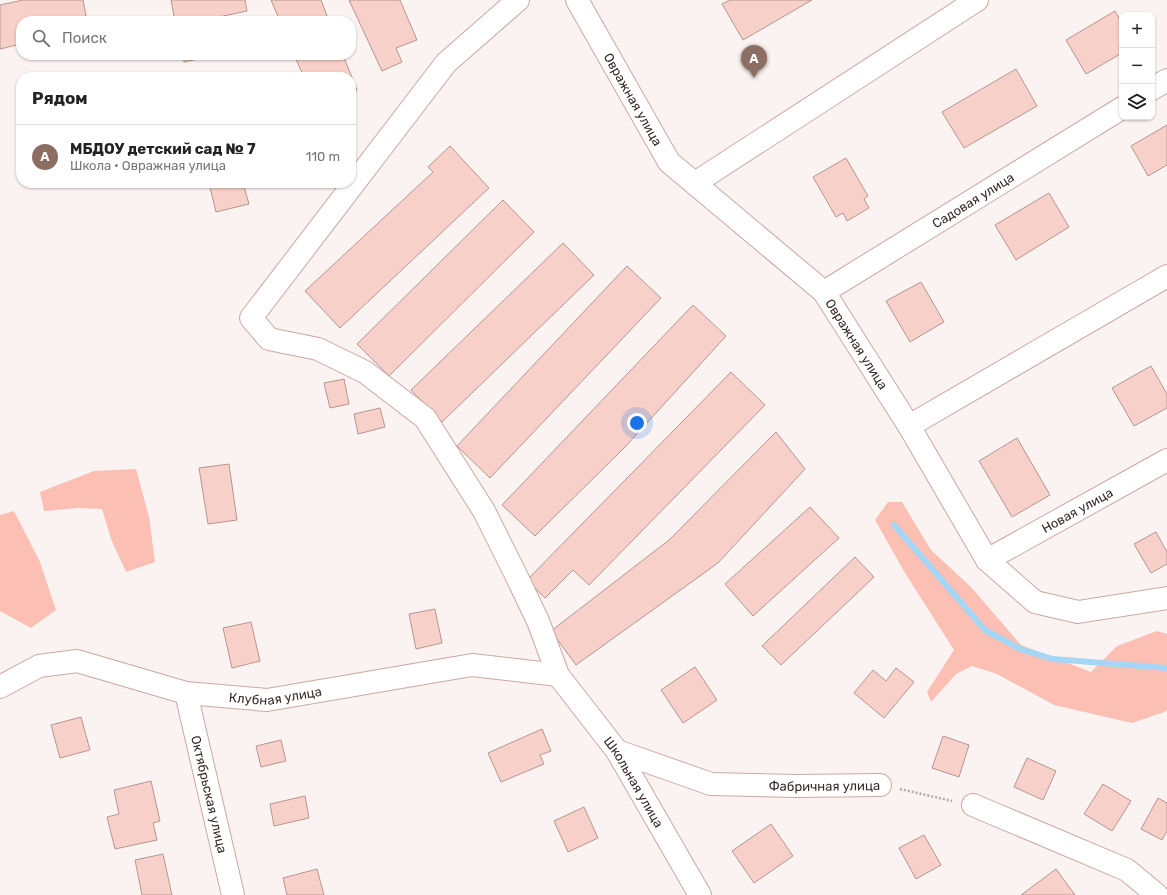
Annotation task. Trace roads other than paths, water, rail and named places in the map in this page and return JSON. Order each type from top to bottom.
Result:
[{"type":"street","name":"Школьная улица","points":[[356,181],[446,63],[518,0]]},
{"type":"street","name":"Овражная улица","points":[[577,0],[669,162],[824,292],[909,426],[987,560],[1035,602],[1078,612],[1167,598]]},
{"type":"street","points":[[695,183],[977,0]]},
{"type":"street","points":[[1155,87],[1167,80]]},
{"type":"street","name":"Садовая улица","points":[[824,292],[1119,110]]},
{"type":"street","name":"Школьная улица","points":[[350,188],[251,318],[269,339],[318,349],[365,372],[425,418],[484,511],[538,622],[558,676],[617,751],[700,895]]},
{"type":"street","points":[[909,426],[1167,276]]},
{"type":"street","name":"Новая улица","points":[[987,560],[1167,460]]},
{"type":"street","name":"Клубная улица","points":[[0,687],[39,666],[78,661],[186,693],[267,700],[472,665],[558,676]]},
{"type":"street","name":"Октябрьская улица","points":[[186,693],[233,895]]},
{"type":"street","name":"Фабричная улица","points":[[617,751],[711,784],[796,786],[880,785]]},
{"type":"street","points":[[974,805],[1127,870],[1157,895]]},
{"type":"waterway","points":[[894,525],[985,630],[1020,649],[1053,659],[1167,668]]},
{"type":"place","name":"МБДОУ детский сад № 7","points":[[754,78]]}]
